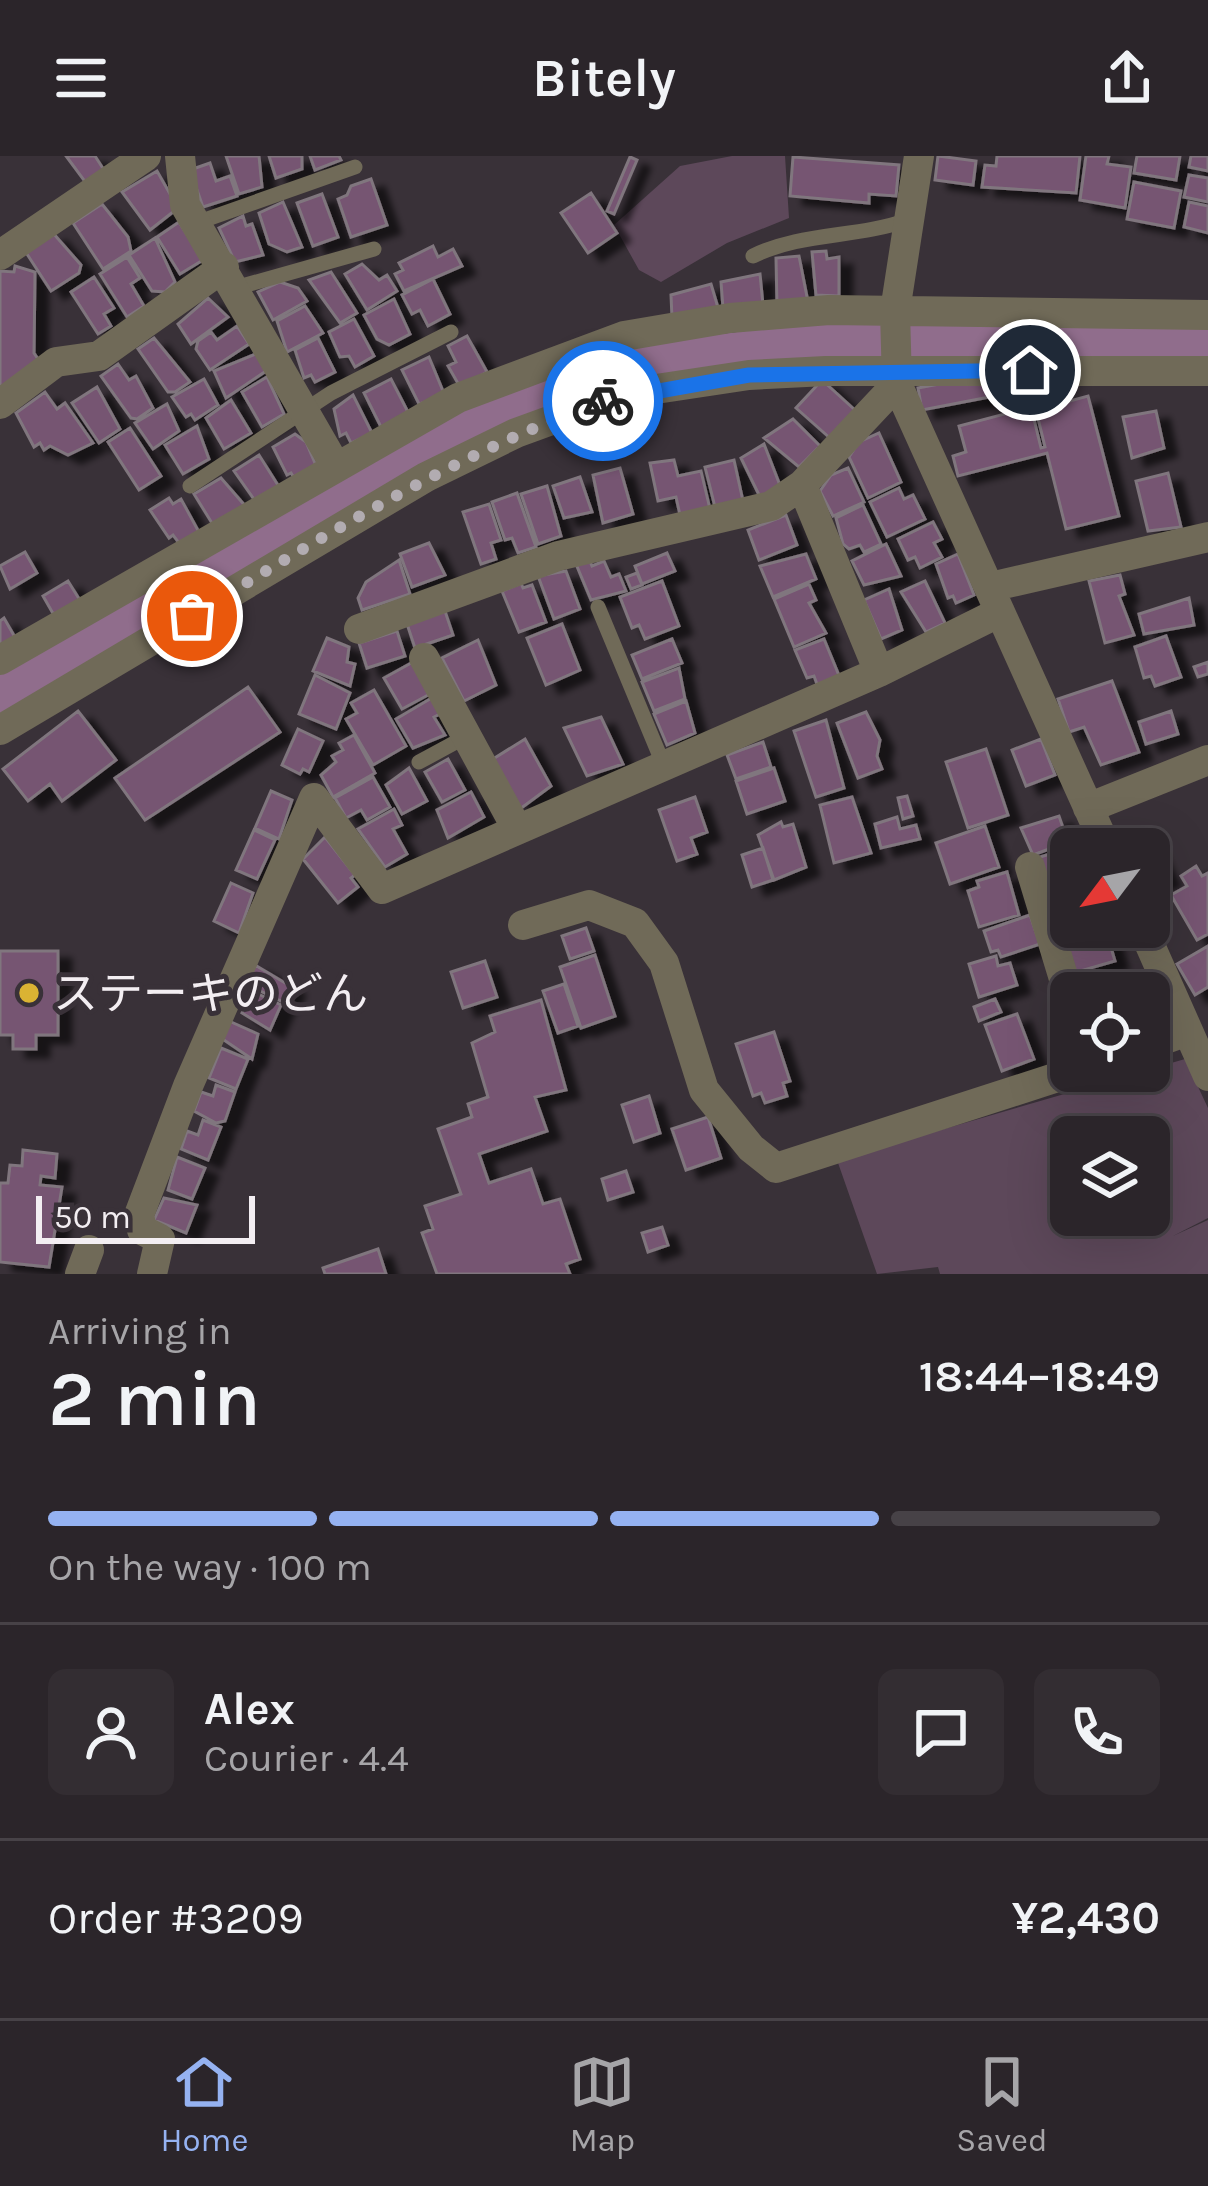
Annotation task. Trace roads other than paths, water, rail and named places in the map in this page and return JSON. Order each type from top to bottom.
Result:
[{"type":"street","points":[[0,255],[146,156]]},
{"type":"street","points":[[179,156],[185,205],[230,278],[300,414],[335,465]]},
{"type":"street","points":[[919,156],[895,311],[897,376],[1097,828]]},
{"type":"street","points":[[0,404],[56,362],[99,356],[230,278]]},
{"type":"street","points":[[0,660],[458,398],[624,336],[730,318],[895,311],[1208,314]]},
{"type":"street","points":[[0,730],[345,524],[515,433],[623,394],[749,375],[1208,371]]},
{"type":"street","points":[[359,629],[558,556],[771,506],[802,484],[897,376]]},
{"type":"street","points":[[802,484],[879,672]]},
{"type":"street","points":[[152,1274],[160,1239],[142,1230],[139,1215],[188,1086],[314,799],[382,890],[516,827],[879,672],[995,600],[1208,537]]},
{"type":"street","points":[[424,658],[516,827]]},
{"type":"street","points":[[1088,808],[1208,760]]},
{"type":"street","points":[[1030,867],[1062,972]]},
{"type":"street","points":[[523,925],[589,905],[635,923],[664,963],[704,1090],[751,1148],[776,1168],[1050,1079]]},
{"type":"street","points":[[1151,948],[1208,1076]]},
{"type":"street","points":[[1170,1037],[1188,1031]]},
{"type":"lane","points":[[196,224],[355,166]]},
{"type":"lane","points":[[753,256],[786,240],[864,236],[908,220]]},
{"type":"lane","points":[[230,278],[374,250]]},
{"type":"lane","points":[[190,486],[300,414],[451,332]]},
{"type":"lane","points":[[598,608],[664,766]]},
{"type":"lane","points":[[419,762],[467,736]]},
{"type":"waterway","points":[[0,699],[437,441],[534,401],[667,366],[801,350],[1208,348]]},
{"type":"place","name":"ステーキのどん","points":[[29,993]]}]
